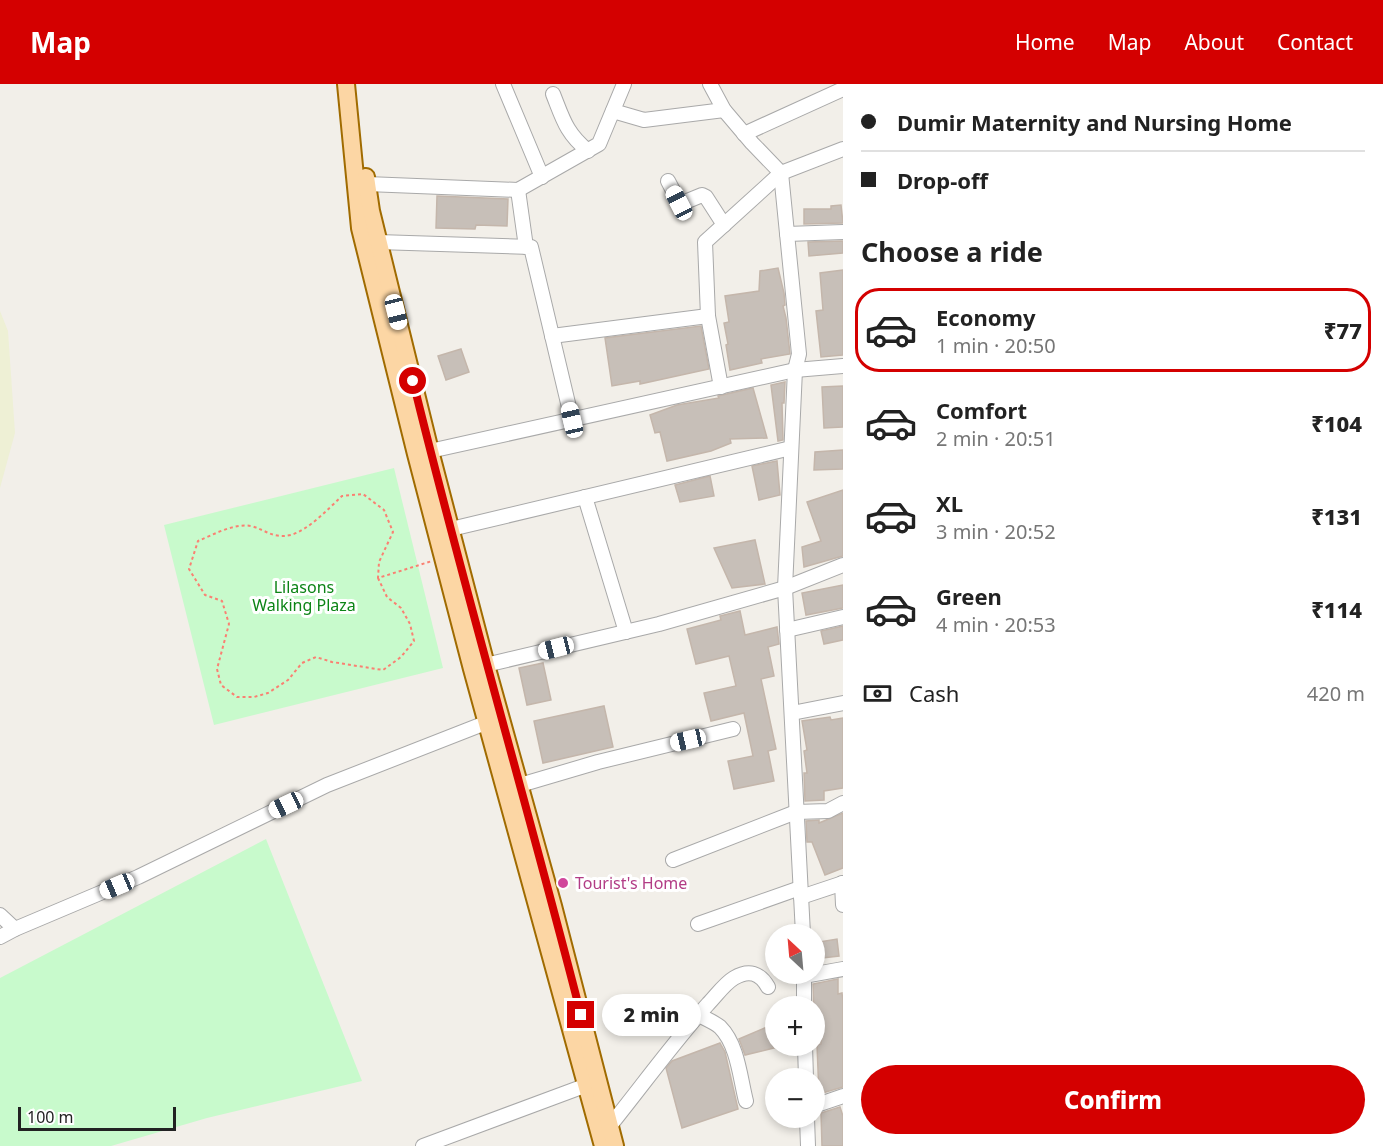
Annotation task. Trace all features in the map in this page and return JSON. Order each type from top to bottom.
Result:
[{"type":"main road","points":[[346,84],[360,228],[423,453],[451,529],[488,722],[520,815],[563,972],[615,1146]]},
{"type":"main road","points":[[357,84],[371,211],[443,558],[520,785],[520,815]]},
{"type":"main road","points":[[563,972],[587,1085],[603,1146]]},
{"type":"street","points":[[503,84],[542,177]]},
{"type":"street","points":[[367,184],[518,190],[599,144],[624,84]]},
{"type":"street","points":[[710,84],[724,110],[781,173],[800,354],[795,370],[785,588],[802,924]]},
{"type":"street","points":[[744,134],[823,90],[843,89]]},
{"type":"street","points":[[553,94],[571,135],[588,151]]},
{"type":"street","points":[[614,111],[644,120],[724,110]]},
{"type":"street","points":[[721,387],[708,316],[705,242],[781,173],[843,149]]},
{"type":"street","points":[[668,181],[681,204],[702,195],[706,197],[724,225]]},
{"type":"street","points":[[518,190],[526,247]]},
{"type":"street","points":[[787,234],[843,232]]},
{"type":"street","points":[[378,242],[531,247],[572,420]]},
{"type":"street","points":[[552,336],[708,316]]},
{"type":"street","points":[[423,453],[795,370],[843,366]]},
{"type":"street","points":[[451,529],[792,448]]},
{"type":"street","points":[[585,497],[626,632]]},
{"type":"street","points":[[479,667],[626,632],[785,588],[843,565]]},
{"type":"street","points":[[787,630],[843,617]]},
{"type":"street","points":[[792,713],[843,703]]},
{"type":"street","points":[[0,937],[138,878],[327,785],[488,722]]},
{"type":"street","points":[[520,785],[598,762],[734,729]]},
{"type":"street","points":[[673,860],[796,812],[828,811],[843,803]]},
{"type":"street","points":[[698,924],[800,893],[842,883],[843,905]]},
{"type":"street","points":[[0,915],[15,929]]},
{"type":"street","points":[[825,972],[843,969]]},
{"type":"street","points":[[609,1127],[699,1015],[735,977],[752,973],[763,979],[768,987]]},
{"type":"street","points":[[699,1015],[715,1023],[727,1036],[734,1050],[746,1101]]},
{"type":"street","points":[[423,1146],[587,1085]]},
{"type":"street","points":[[825,1102],[843,1096]]},
{"type":"street","points":[[807,1128],[808,1146]]},
{"type":"path","points":[[363,494],[384,510],[393,532],[379,562],[378,578],[387,597],[401,608],[406,616],[414,640],[401,657],[383,670],[332,662],[316,657],[302,663],[288,680],[268,693],[254,697],[237,696],[221,686],[218,669],[229,624],[222,601],[205,595],[189,568],[198,541],[225,529],[249,526],[273,536],[291,534],[320,518],[342,495],[363,494]]},
{"type":"path","points":[[378,578],[443,558]]},
{"type":"green space","points":[[0,311],[8,331],[15,433],[0,488]]},
{"type":"green space","name":"Lilasons Walking Plaza","points":[[394,468],[443,668],[214,725],[164,525]]},
{"type":"green space","points":[[266,839],[362,1081],[207,1118],[111,1146],[0,1146],[0,978]]},
{"type":"building","points":[[437,196],[508,199],[507,226],[476,225],[475,229],[436,228]]},
{"type":"building","points":[[841,205],[843,223],[804,224],[804,209],[831,209],[831,206]]},
{"type":"building","points":[[843,241],[843,253],[809,256],[808,242]]},
{"type":"building","points":[[778,268],[784,293],[785,305],[783,306],[790,354],[761,359],[762,363],[730,370],[724,323],[729,322],[725,296],[759,291],[760,271]]},
{"type":"building","points":[[843,270],[843,355],[821,357],[816,311],[823,310],[820,273]]},
{"type":"building","points":[[701,326],[709,369],[640,384],[640,381],[612,386],[605,338]]},
{"type":"building","points":[[461,349],[469,372],[446,380],[438,356]]},
{"type":"building","points":[[785,382],[784,403],[782,403],[783,440],[778,441],[771,385]]},
{"type":"building","points":[[843,386],[843,427],[824,428],[822,387]]},
{"type":"building","points":[[753,388],[767,438],[730,439],[731,443],[711,451],[667,461],[660,432],[655,433],[650,415],[677,405],[719,398],[718,396]]},
{"type":"building","points":[[843,450],[843,469],[814,470],[815,452]]},
{"type":"building","points":[[777,461],[780,495],[759,500],[752,466]]},
{"type":"building","points":[[710,476],[714,496],[680,502],[675,485]]},
{"type":"building","points":[[843,490],[843,556],[804,567],[802,547],[821,541],[807,502]]},
{"type":"building","points":[[755,540],[765,584],[732,588],[714,548]]},
{"type":"building","points":[[843,585],[843,608],[806,615],[802,593]]},
{"type":"building","points":[[740,611],[745,635],[777,627],[779,644],[768,647],[774,676],[761,679],[776,749],[768,751],[774,781],[734,789],[728,761],[753,756],[744,713],[711,721],[704,693],[736,686],[729,656],[696,664],[687,629],[721,620],[720,616]]},
{"type":"building","points":[[843,626],[843,640],[824,644],[821,631]]},
{"type":"building","points":[[543,663],[551,700],[527,705],[519,668]]},
{"type":"building","points":[[604,706],[613,747],[543,763],[534,721]]},
{"type":"building","points":[[830,717],[831,720],[843,718],[843,788],[824,791],[824,800],[805,801],[804,773],[807,773],[804,751],[807,750],[802,721]]},
{"type":"building","points":[[843,813],[843,868],[825,875],[812,842],[807,842],[806,821],[819,820],[819,823]]},
{"type":"building","points":[[837,939],[839,956],[825,958],[825,941]]},
{"type":"building","points":[[838,979],[838,994],[842,993],[843,1087],[825,1092],[825,1068],[818,1068],[817,1056],[825,1056],[825,996],[813,996],[813,984],[825,984],[825,982]]},
{"type":"building","points":[[765,1028],[765,1050],[745,1055],[739,1039]]},
{"type":"building","points":[[720,1043],[725,1052],[738,1109],[682,1128],[666,1068],[672,1061]]},
{"type":"building","points":[[840,1107],[843,1116],[843,1146],[822,1146],[821,1128],[825,1128],[825,1112]]},
{"type":"place","name":"Tourist's Home","points":[[563,883]]},
{"type":"route","points":[[413,381],[486,665],[554,906],[581,1015]]}]
